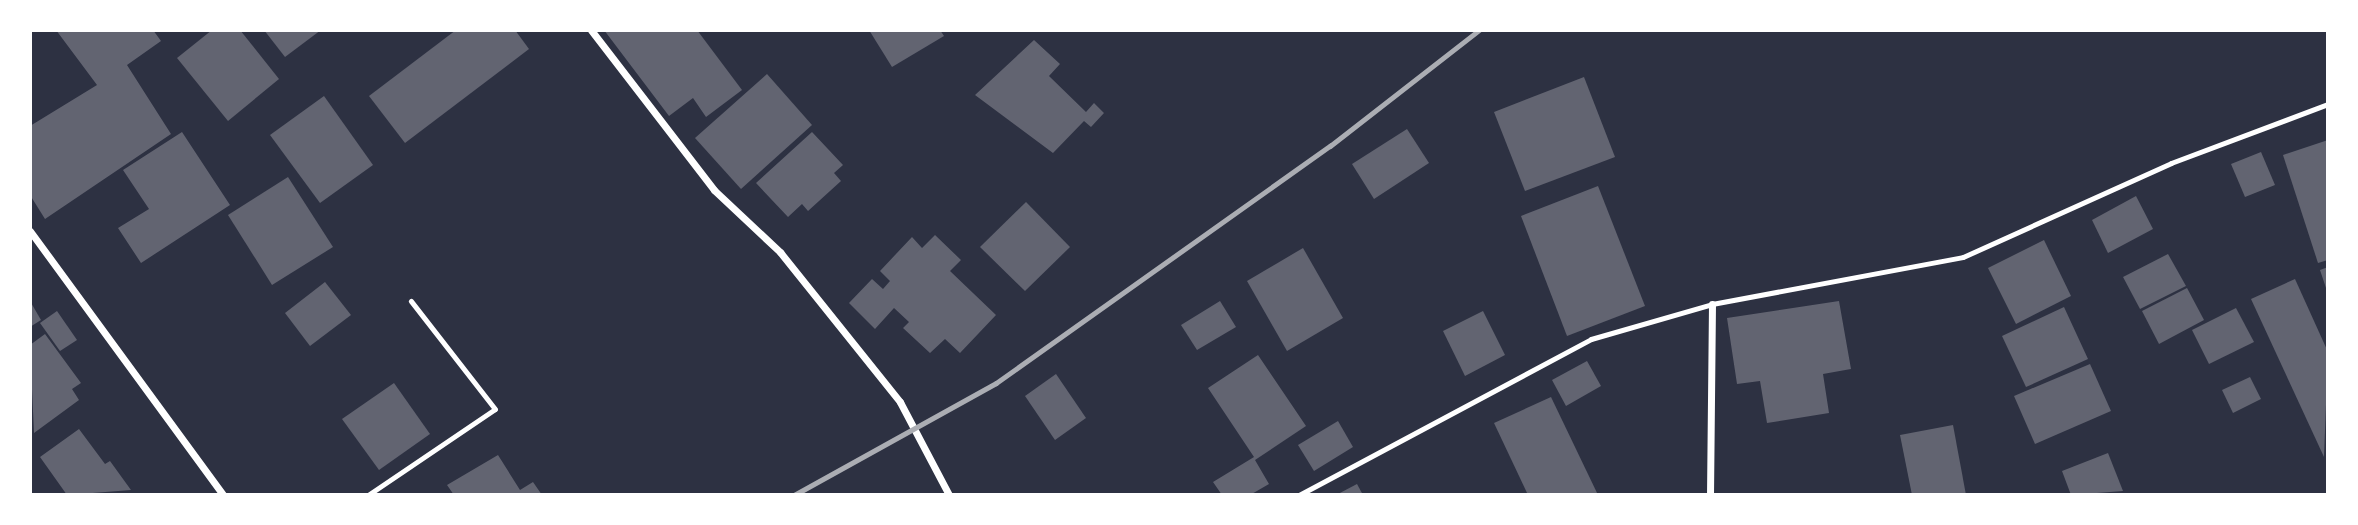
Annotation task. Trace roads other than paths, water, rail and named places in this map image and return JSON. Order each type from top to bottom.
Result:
[{"type":"street","points":[[590,30],[714,190],[780,252],[900,402],[949,495]]},
{"type":"street","points":[[30,231],[223,495]]},
{"type":"street","points":[[1710,495],[1712,304]]},
{"type":"lane","points":[[1299,495],[1591,339],[1712,304],[1963,257],[2171,163],[2328,104]]},
{"type":"lane","points":[[368,495],[495,408],[411,300]]},
{"type":"railway","points":[[794,495],[996,383],[1330,146],[1479,30]]}]
